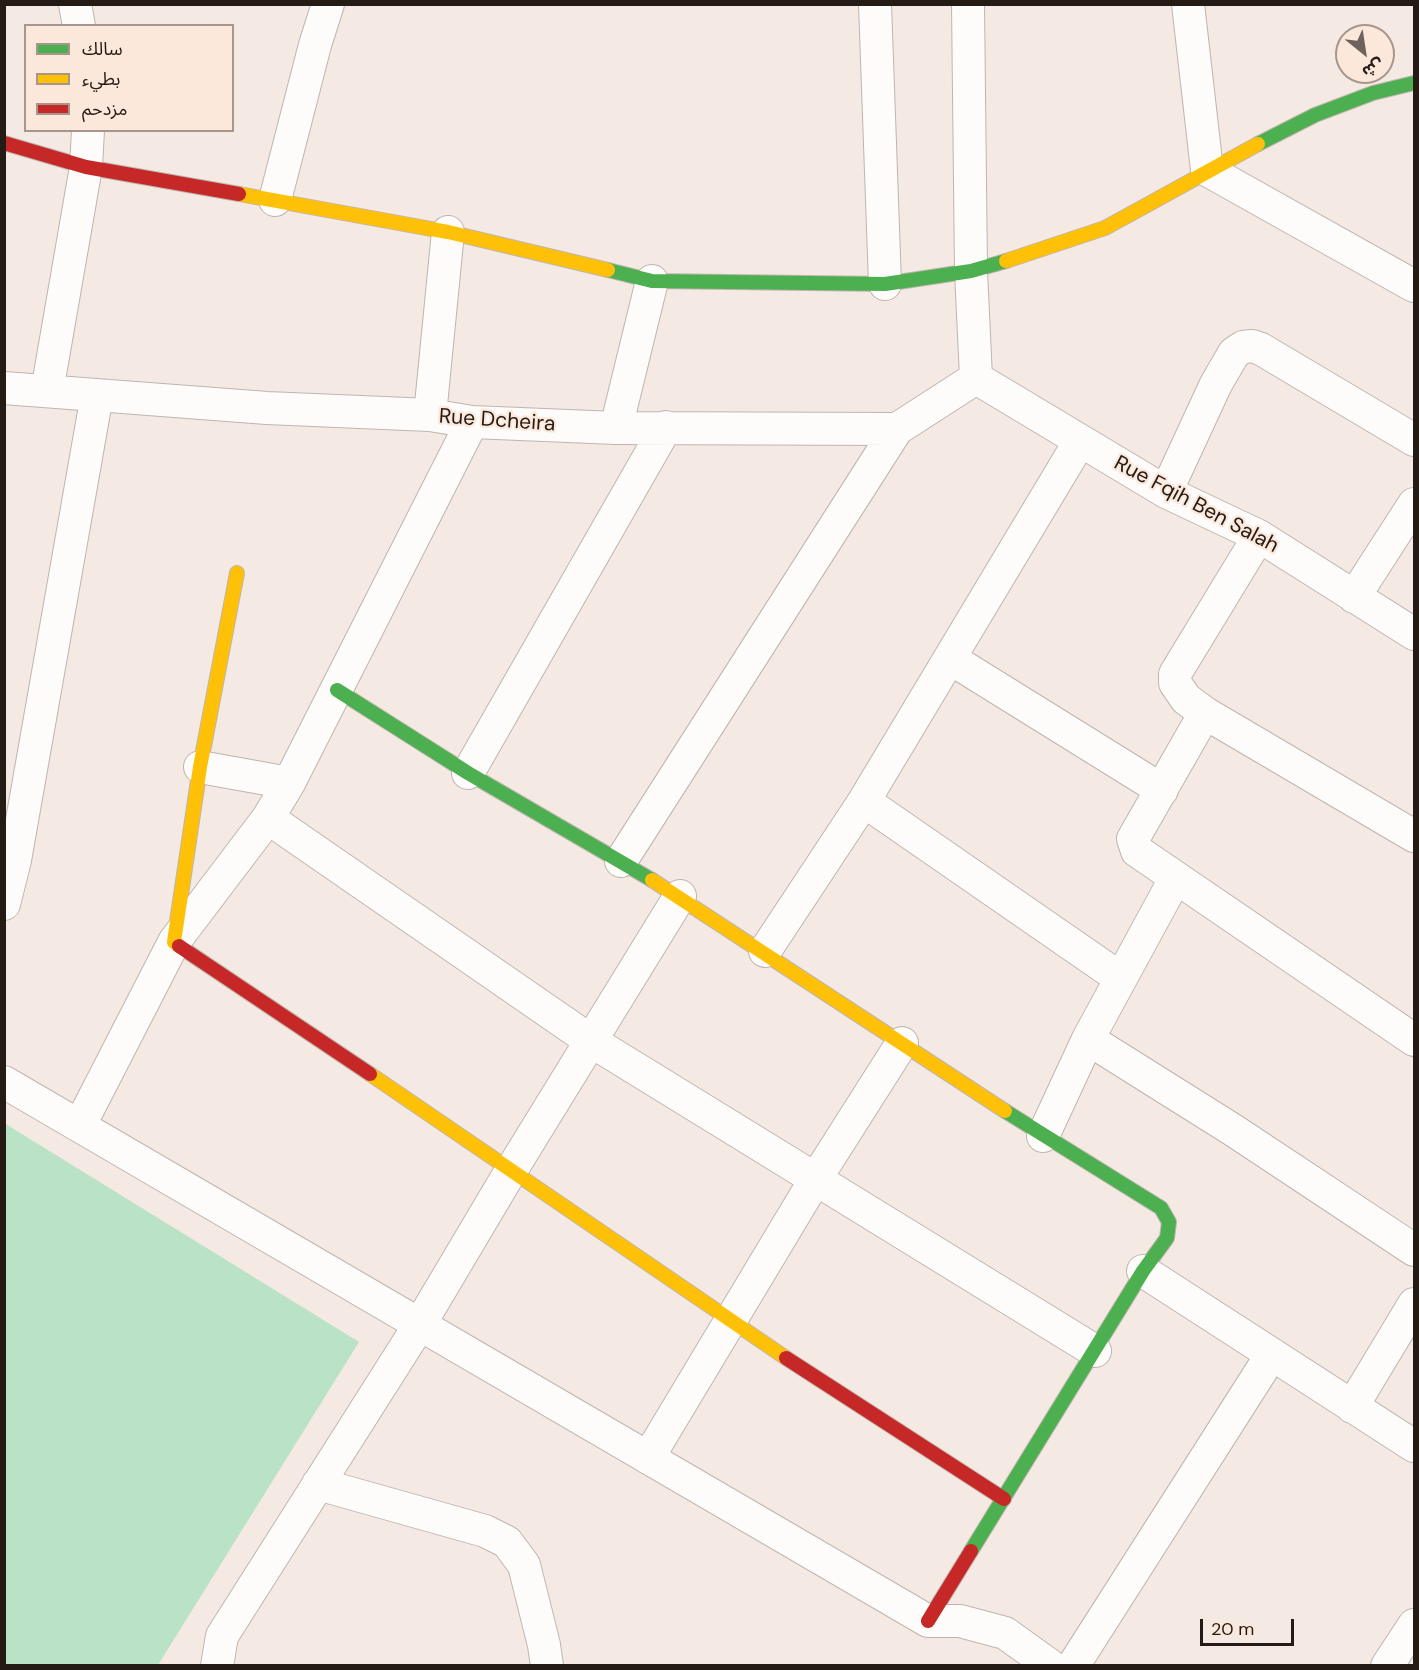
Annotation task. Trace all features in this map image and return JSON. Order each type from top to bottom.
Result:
[{"type":"street","points":[[75,4],[79,24]]},
{"type":"street","points":[[275,200],[315,45],[328,4]]},
{"type":"street","points":[[875,4],[885,284]]},
{"type":"street","points":[[621,861],[897,429],[976,378],[971,271],[968,4]]},
{"type":"street","points":[[1188,4],[1207,170]]},
{"type":"street","points":[[4,143],[86,167],[448,232],[652,281],[885,284],[971,271],[1049,249],[1105,228],[1207,170],[1315,116],[1372,93],[1414,83]]},
{"type":"street","points":[[47,391],[86,167],[88,132]]},
{"type":"street","points":[[1207,170],[1414,286]]},
{"type":"street","points":[[430,416],[448,232]]},
{"type":"street","points":[[616,429],[652,281]]},
{"type":"street","points":[[1166,492],[1216,384],[1234,353],[1243,347],[1252,346],[1261,349],[1414,440]]},
{"type":"street","name":"Rue Fqih Ben Salah","points":[[976,378],[1166,492],[1259,536],[1414,634]]},
{"type":"street","name":"Rue Dcheira","points":[[4,388],[267,408],[430,416],[472,422],[616,429],[897,429]]},
{"type":"street","points":[[4,904],[10,858],[97,395]]},
{"type":"street","points":[[80,1125],[174,942],[268,818],[289,783],[472,422]]},
{"type":"street","points":[[468,773],[666,428]]},
{"type":"street","points":[[765,951],[864,801],[1080,441]]},
{"type":"street","points":[[1354,597],[1414,504]]},
{"type":"street","points":[[1259,536],[1174,674],[1180,692],[1205,713],[1414,836]]},
{"type":"street","points":[[174,942],[200,767],[237,573]]},
{"type":"street","points":[[951,659],[1162,790]]},
{"type":"street","points":[[337,690],[468,773],[680,896],[1043,1136],[1161,1208],[1169,1222],[1167,1238],[1143,1271],[928,1621]]},
{"type":"street","points":[[1205,713],[1133,839],[1133,844],[1142,857],[1414,1040]]},
{"type":"street","points":[[200,767],[289,783]]},
{"type":"street","points":[[864,801],[1119,978]]},
{"type":"street","points":[[268,818],[591,1041],[1095,1351]]},
{"type":"street","points":[[1043,1136],[1119,978],[1175,879]]},
{"type":"street","points":[[217,1665],[222,1636],[420,1324],[512,1169],[680,896]]},
{"type":"street","points":[[174,942],[512,1169],[730,1322],[1004,1499]]},
{"type":"street","points":[[1088,1039],[1414,1250]]},
{"type":"street","points":[[648,1458],[815,1180],[902,1043]]},
{"type":"street","points":[[4,1082],[928,1621],[960,1621],[1005,1633],[1051,1665]]},
{"type":"street","points":[[1143,1271],[1414,1446]]},
{"type":"street","points":[[1352,1407],[1414,1304]]},
{"type":"street","points":[[1073,1665],[1272,1354]]},
{"type":"street","points":[[318,1484],[485,1531],[507,1542],[524,1565],[547,1665]]},
{"type":"street","points":[[1387,1665],[1414,1625]]},
{"type":"green space","points":[[4,1123],[359,1342],[158,1665],[5,1665]]},
{"type":"traffic: fast","points":[[1258,144],[1315,115],[1373,93],[1414,83]]},
{"type":"traffic: fast","points":[[608,270],[652,281],[885,284],[971,271],[1006,261]]},
{"type":"traffic: fast","points":[[337,690],[468,773],[652,880]]},
{"type":"traffic: fast","points":[[971,1551],[1143,1271],[1167,1238],[1169,1222],[1161,1208],[1005,1111]]},
{"type":"traffic: slow","points":[[1006,261],[1105,228],[1258,144]]},
{"type":"traffic: slow","points":[[239,194],[448,232],[608,270]]},
{"type":"traffic: slow","points":[[179,946],[174,942],[200,767],[237,573]]},
{"type":"traffic: slow","points":[[652,880],[1005,1111]]},
{"type":"traffic: slow","points":[[370,1074],[786,1358]]},
{"type":"traffic: jam","points":[[4,143],[86,167],[239,194]]},
{"type":"traffic: jam","points":[[179,946],[370,1074]]},
{"type":"traffic: jam","points":[[786,1358],[1004,1499]]},
{"type":"traffic: jam","points":[[928,1621],[971,1551]]}]
